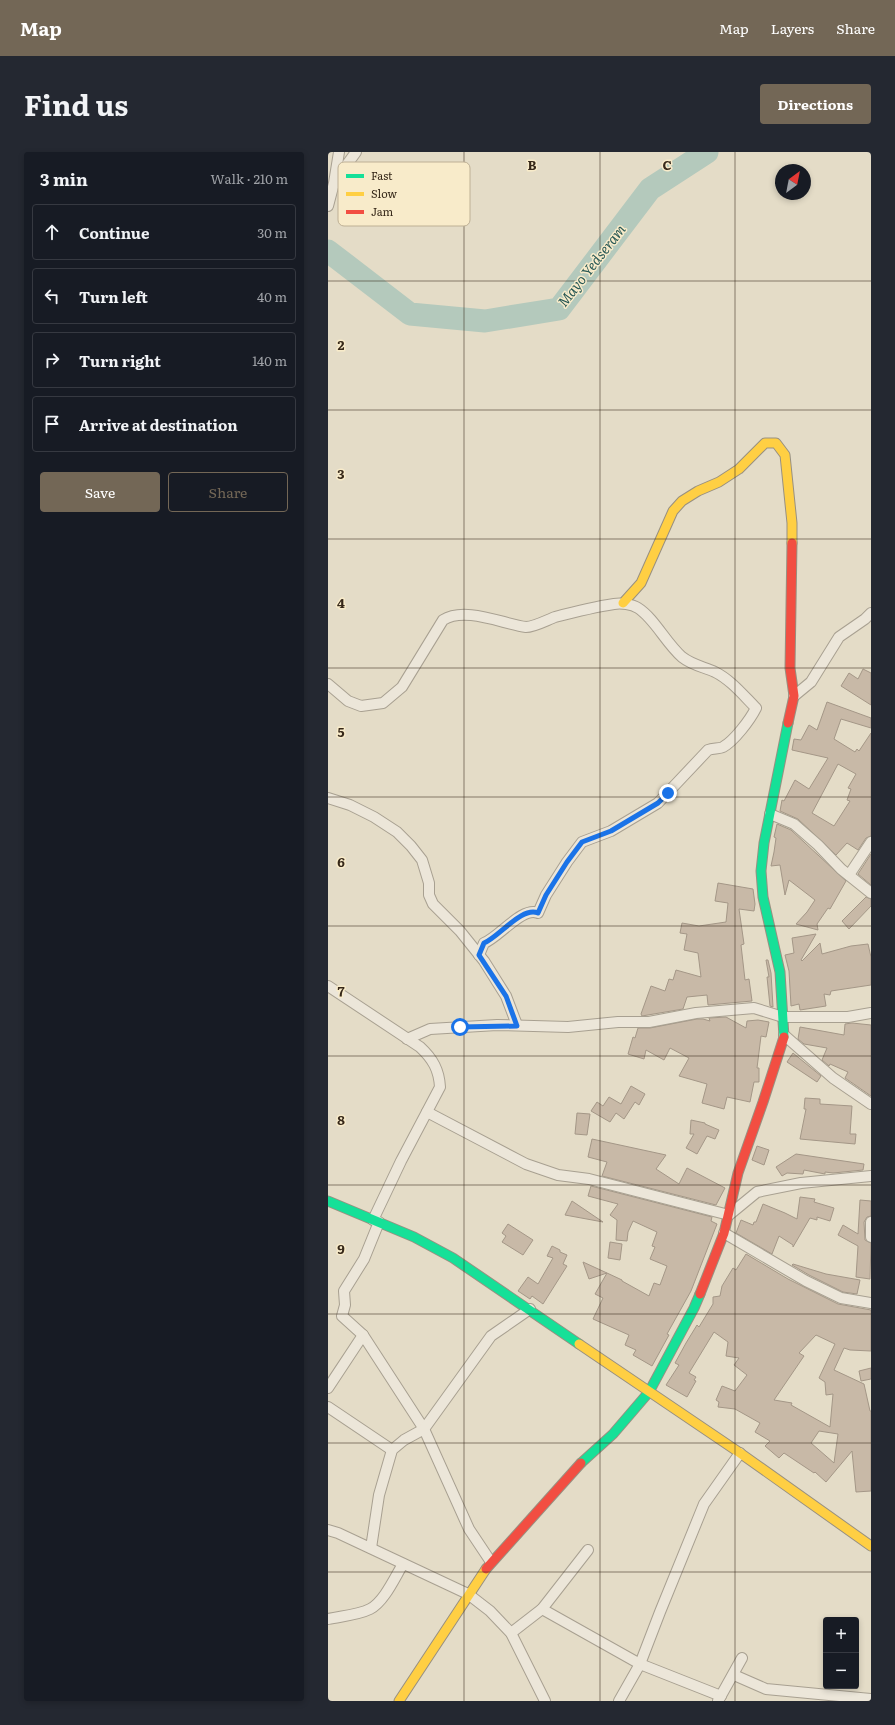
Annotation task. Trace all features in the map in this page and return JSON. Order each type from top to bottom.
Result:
[{"type":"street","points":[[329,200],[334,183],[339,152]]},
{"type":"street","points":[[349,162],[356,152]]},
{"type":"street","points":[[334,183],[338,177]]},
{"type":"street","points":[[399,1701],[468,1594],[491,1562],[580,1464],[613,1434],[649,1392],[694,1308],[724,1233],[738,1173],[763,1102],[784,1035],[780,972],[763,897],[761,871],[764,843],[794,696],[790,668],[792,523],[785,455],[776,443],[765,443],[739,469],[719,482],[698,491],[682,501],[673,511],[641,583],[623,603]]},
{"type":"street","points":[[328,684],[348,701],[361,706],[383,703],[402,686],[443,620],[449,616],[482,617],[528,627],[566,614],[623,603],[637,607],[649,618],[682,657],[690,663],[727,679],[756,708],[748,721],[728,744],[721,748],[716,747],[708,750],[658,803],[611,831],[582,842],[550,888],[538,913],[535,911],[526,913],[513,922],[492,940],[484,943],[479,955]]},
{"type":"street","points":[[794,696],[811,682],[839,637],[865,619],[871,612]]},
{"type":"street","points":[[328,798],[350,805],[374,817],[397,832],[422,860],[429,883],[429,895],[433,904],[460,932],[479,955],[506,996],[517,1026]]},
{"type":"street","points":[[770,814],[794,824],[849,875],[871,893]]},
{"type":"street","points":[[849,875],[871,842]]},
{"type":"street","points":[[328,986],[430,1055],[436,1065],[440,1077],[440,1087],[376,1221],[364,1259],[344,1291],[345,1305],[342,1316],[362,1335],[424,1429],[469,1529],[491,1562]]},
{"type":"street","points":[[407,1038],[430,1029],[568,1026],[618,1022],[649,1022],[696,1013],[754,1008],[783,1017],[848,1017],[871,1013]]},
{"type":"street","points":[[784,1035],[833,1078],[871,1104]]},
{"type":"street","points":[[427,1112],[526,1164],[558,1175],[589,1179],[729,1215]]},
{"type":"street","points":[[729,1215],[757,1192],[801,1183],[871,1176]]},
{"type":"street","points":[[328,1201],[414,1237],[454,1258],[740,1453],[871,1546]]},
{"type":"street","points":[[871,1222],[871,1237]]},
{"type":"street","points":[[724,1233],[806,1281],[841,1298],[871,1303]]},
{"type":"street","points":[[371,1548],[379,1495],[392,1450],[404,1440],[424,1429],[490,1336],[530,1309]]},
{"type":"street","points":[[328,1388],[362,1335]]},
{"type":"street","points":[[328,1407],[392,1450]]},
{"type":"street","points":[[619,1701],[640,1664],[704,1504],[740,1453]]},
{"type":"street","points":[[328,1530],[371,1548],[468,1594],[490,1611],[511,1634],[545,1701]]},
{"type":"street","points":[[511,1634],[542,1609],[588,1550]]},
{"type":"street","points":[[328,1619],[358,1613],[371,1608],[381,1600],[403,1564]]},
{"type":"street","points":[[542,1609],[640,1664],[719,1698],[734,1675],[742,1658]]},
{"type":"street","points":[[734,1675],[766,1689],[871,1699]]},
{"type":"building","points":[[863,669],[871,673],[871,705],[841,686],[849,673],[858,679]]},
{"type":"building","points":[[827,702],[871,718],[871,728],[841,719],[834,739],[855,752],[857,749],[859,751],[871,733],[871,836],[866,838],[858,850],[847,843],[836,855],[798,819],[780,811],[782,800],[784,801],[795,780],[809,789],[828,758],[792,750],[794,739],[801,740],[809,725],[817,730]],"holes":[[[838,764],[856,774],[848,788],[851,789],[847,800],[850,801],[834,826],[812,813]]]},
{"type":"building","points":[[777,824],[791,830],[846,881],[830,909],[828,908],[817,924],[818,930],[796,924],[815,900],[789,880],[785,895],[780,865],[771,866]]},
{"type":"building","points":[[871,854],[871,885],[858,874]]},
{"type":"building","points":[[718,883],[753,889],[755,904],[754,911],[739,909],[744,944],[741,945],[745,980],[749,979],[752,1001],[708,1005],[707,995],[687,997],[683,1009],[642,1016],[641,1014],[651,986],[665,991],[669,979],[673,980],[676,970],[701,977],[698,953],[684,950],[687,934],[680,933],[682,923],[699,926],[726,922],[728,903],[715,901]]},
{"type":"building","points":[[866,897],[871,899],[871,906],[849,929],[842,921]]},
{"type":"building","points":[[816,934],[801,960],[802,961],[820,943],[822,954],[851,946],[868,944],[871,957],[871,985],[831,991],[830,995],[824,994],[826,1006],[800,1010],[799,1004],[791,1006],[789,971],[785,955],[794,953],[792,938]]},
{"type":"building","points":[[766,960],[768,960],[771,973],[773,1007],[770,1006],[767,977],[769,977]]},
{"type":"building","points":[[726,1017],[746,1028],[747,1021],[758,1020],[769,1022],[766,1037],[761,1036],[757,1068],[759,1068],[759,1082],[754,1082],[750,1102],[727,1097],[724,1109],[702,1103],[707,1084],[679,1076],[689,1058],[670,1048],[664,1060],[646,1050],[644,1059],[628,1054],[633,1037],[635,1038],[638,1028],[650,1028],[697,1019],[710,1021],[709,1018]]},
{"type":"building","points":[[852,1023],[871,1025],[871,1096],[845,1078],[848,1072],[830,1064],[829,1066],[822,1060],[827,1048],[804,1044],[798,1039],[800,1027],[844,1035],[845,1024]]},
{"type":"building","points":[[793,1053],[821,1076],[817,1082],[787,1062]]},
{"type":"building","points":[[631,1086],[645,1094],[639,1105],[635,1102],[624,1119],[616,1113],[610,1122],[591,1111],[597,1102],[603,1106],[609,1097],[621,1104]]},
{"type":"building","points":[[805,1098],[820,1099],[820,1104],[852,1106],[850,1134],[856,1134],[855,1144],[800,1139],[806,1109],[804,1109]]},
{"type":"building","points":[[577,1113],[590,1114],[587,1135],[575,1134]]},
{"type":"building","points":[[691,1120],[705,1123],[719,1130],[715,1139],[707,1136],[697,1154],[686,1148],[694,1134],[690,1134]]},
{"type":"building","points":[[592,1139],[666,1155],[656,1169],[679,1184],[687,1168],[725,1188],[716,1205],[602,1176],[607,1162],[588,1157]]},
{"type":"building","points":[[757,1146],[769,1150],[764,1165],[752,1160]]},
{"type":"building","points":[[796,1154],[864,1164],[863,1170],[833,1173],[825,1172],[825,1174],[804,1170],[803,1174],[787,1173],[782,1176],[776,1167]]},
{"type":"building","points":[[591,1186],[712,1217],[711,1221],[717,1224],[691,1291],[667,1334],[669,1335],[652,1366],[633,1355],[636,1350],[625,1345],[629,1335],[593,1319],[603,1298],[595,1294],[607,1273],[649,1296],[654,1283],[660,1285],[667,1266],[650,1259],[655,1247],[652,1246],[657,1232],[633,1221],[628,1232],[627,1241],[616,1240],[617,1220],[610,1215],[618,1204],[588,1196]]},
{"type":"building","points":[[800,1197],[815,1199],[814,1202],[834,1208],[830,1221],[817,1217],[817,1220],[810,1218],[793,1247],[793,1245],[779,1236],[772,1254],[736,1233],[741,1220],[753,1225],[754,1222],[756,1222],[763,1204],[797,1219]]},
{"type":"building","points":[[860,1200],[871,1201],[871,1216],[867,1217],[864,1222],[865,1240],[871,1243],[870,1279],[856,1277],[858,1246],[838,1235],[843,1225],[858,1234]]},
{"type":"building","points":[[572,1201],[603,1222],[565,1215]]},
{"type":"building","points":[[508,1224],[533,1240],[523,1255],[502,1242],[506,1236],[502,1233]]},
{"type":"building","points":[[610,1242],[622,1244],[620,1260],[608,1258]]},
{"type":"building","points":[[552,1246],[567,1255],[563,1264],[567,1266],[543,1304],[532,1296],[530,1299],[518,1291],[528,1277],[538,1284],[553,1258],[547,1256]]},
{"type":"building","points":[[746,1254],[788,1279],[838,1304],[871,1310],[871,1351],[850,1350],[844,1348],[834,1370],[864,1384],[871,1411],[871,1491],[856,1492],[852,1451],[826,1482],[815,1472],[814,1473],[784,1453],[779,1458],[765,1446],[770,1441],[755,1432],[760,1423],[735,1409],[718,1407],[719,1402],[716,1400],[722,1386],[735,1391],[747,1375],[734,1365],[739,1358],[726,1356],[728,1342],[714,1332],[689,1373],[696,1377],[694,1380],[696,1381],[687,1397],[666,1385],[679,1365],[675,1363],[686,1343],[697,1325],[699,1327],[713,1304],[713,1297],[720,1296],[722,1286],[733,1268],[736,1270]],"holes":[[[816,1335],[835,1344],[819,1378],[825,1382],[826,1395],[833,1394],[830,1427],[791,1405],[792,1403],[774,1400],[804,1356],[799,1353]],[[819,1431],[838,1434],[834,1463],[811,1443]]]},
{"type":"building","points":[[583,1262],[607,1273],[589,1279]]},
{"type":"building","points":[[793,1264],[826,1274],[860,1280],[857,1294],[843,1292],[809,1275],[792,1265]]},
{"type":"building","points":[[871,1368],[871,1379],[861,1381],[859,1371]]},
{"type":"waterway","name":"Mayo Yedseram","points":[[328,251],[410,314],[485,321],[559,309],[650,189],[707,152]]},
{"type":"traffic: fast","points":[[784,1037],[780,972],[763,897],[761,871],[764,843],[788,723]]},
{"type":"traffic: fast","points":[[328,1201],[414,1237],[453,1258],[579,1344]]},
{"type":"traffic: fast","points":[[581,1463],[613,1434],[649,1392],[700,1294]]},
{"type":"traffic: slow","points":[[623,603],[641,583],[673,511],[682,501],[698,491],[719,482],[739,469],[765,443],[776,443],[785,455],[792,523],[792,543]]},
{"type":"traffic: slow","points":[[579,1344],[740,1453],[871,1546]]},
{"type":"traffic: slow","points":[[399,1701],[486,1569]]},
{"type":"traffic: jam","points":[[788,723],[794,696],[790,668],[792,543]]},
{"type":"traffic: jam","points":[[700,1294],[724,1233],[738,1173],[784,1037]]},
{"type":"traffic: jam","points":[[486,1569],[581,1463]]},
{"type":"route","points":[[460,1027],[497,1025],[517,1026],[506,996],[479,955],[484,943],[492,940],[526,913],[535,911],[538,913],[541,910],[546,895],[582,842],[611,831],[658,803],[668,793]]}]
